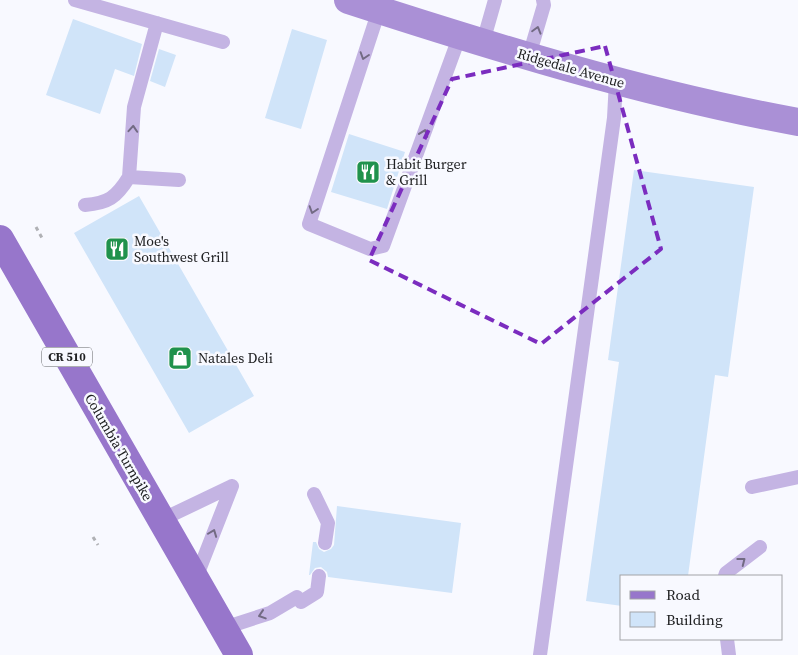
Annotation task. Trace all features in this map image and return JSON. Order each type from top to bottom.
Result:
[{"type":"main road","name":"Ridgedale Avenue","points":[[360,3],[472,39],[616,81],[798,122]]},
{"type":"main road","name":"Columbia Turnpike","points":[[0,239],[239,655]]},
{"type":"lane","points":[[75,0],[223,42]]},
{"type":"lane","points":[[360,3],[309,224],[370,249],[383,246],[472,39],[495,0]]},
{"type":"lane","points":[[529,56],[543,2]]},
{"type":"lane","points":[[85,205],[104,203],[121,189],[129,177],[134,107],[157,23]]},
{"type":"lane","points":[[540,655],[614,118],[616,81]]},
{"type":"lane","points":[[129,177],[179,180]]},
{"type":"lane","points":[[752,487],[798,478]]},
{"type":"lane","points":[[161,520],[232,486],[196,578]]},
{"type":"lane","points":[[314,494],[328,523],[325,543]]},
{"type":"lane","points":[[725,575],[760,546]]},
{"type":"lane","points":[[224,628],[270,613],[317,592],[319,576]]},
{"type":"lane","points":[[727,640],[728,655]]},
{"type":"path","points":[[36,227],[42,238]]},
{"type":"path","points":[[93,537],[98,545]]},
{"type":"highlighted area","points":[[605,46],[661,249],[541,344],[369,260],[452,79]]},
{"type":"building","points":[[73,19],[142,44],[134,76],[115,69],[100,114],[46,95]]},
{"type":"building","points":[[292,29],[327,40],[301,129],[265,118]]},
{"type":"building","points":[[159,49],[176,55],[165,87],[150,81]]},
{"type":"building","name":"Habit Burger & Grill","points":[[349,134],[405,152],[387,209],[331,192]]},
{"type":"building","points":[[634,170],[754,187],[728,377],[715,375],[688,575],[620,575],[620,606],[586,601],[619,362],[608,360]]},
{"type":"building","points":[[139,196],[254,396],[189,433],[74,233]]},
{"type":"building","points":[[337,506],[461,523],[452,593],[328,577],[327,572],[321,567],[315,568],[309,575],[313,542],[316,542],[319,549],[324,552],[331,549],[334,545]]},
{"type":"place","name":"Habit Burger & Grill","points":[[368,172]]},
{"type":"place","name":"Moe's Southwest Grill","points":[[117,249]]},
{"type":"place","name":"Natales Deli","points":[[180,358]]}]
